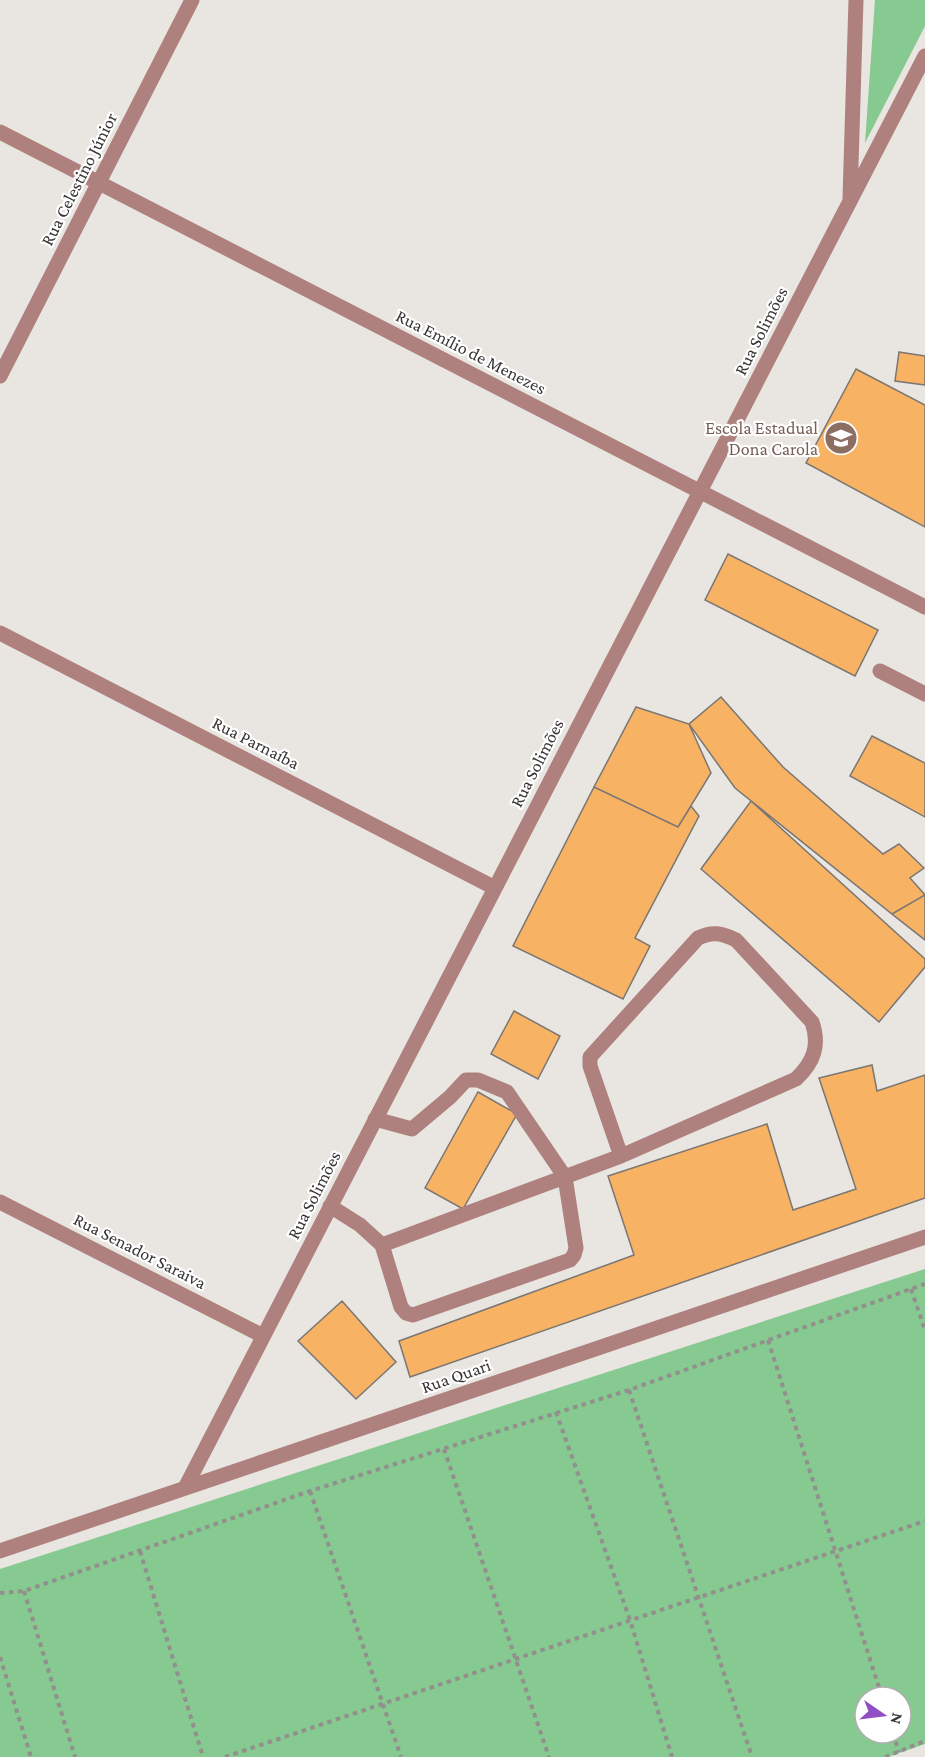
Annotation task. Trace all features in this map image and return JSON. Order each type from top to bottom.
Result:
[{"type":"street","name":"Rua Celestino Júnior","points":[[0,376],[192,0]]},
{"type":"street","points":[[850,201],[856,0]]},
{"type":"street","name":"Rua Solimões","points":[[185,1488],[925,56]]},
{"type":"street","name":"Rua Emílio de Menezes","points":[[0,132],[925,607]]},
{"type":"street","name":"Rua Parnaíba","points":[[0,633],[495,888]]},
{"type":"street","points":[[879,671],[925,694]]},
{"type":"street","points":[[382,1245],[621,1156],[796,1079],[811,1063],[816,1043],[812,1022],[736,940],[725,934],[706,934],[698,938],[590,1057],[590,1066],[621,1156]]},
{"type":"street","points":[[330,1206],[360,1225],[382,1245],[401,1307],[406,1313],[413,1315],[570,1260],[574,1255],[576,1248],[565,1177],[507,1092],[478,1080],[466,1080],[450,1097],[412,1129],[375,1119]]},
{"type":"street","name":"Rua Senador Saraiva","points":[[0,1202],[263,1336]]},
{"type":"street","name":"Rua Quari","points":[[0,1551],[925,1238]]},
{"type":"path","points":[[0,1593],[24,1591],[310,1491],[629,1390],[925,1284]]},
{"type":"path","points":[[911,1288],[925,1330]]},
{"type":"path","points":[[768,1340],[878,1685]]},
{"type":"path","points":[[629,1390],[752,1757]]},
{"type":"path","points":[[556,1412],[630,1620],[672,1757]]},
{"type":"path","points":[[444,1449],[549,1757]]},
{"type":"path","points":[[310,1491],[401,1757]]},
{"type":"path","points":[[225,1757],[925,1521]]},
{"type":"path","points":[[140,1551],[203,1757]]},
{"type":"path","points":[[24,1591],[75,1757]]},
{"type":"path","points":[[0,1657],[31,1757]]},
{"type":"path","points":[[885,1757],[925,1741]]},
{"type":"path","points":[[897,1745],[900,1752]]},
{"type":"green space","points":[[875,0],[925,0],[925,26],[865,143]]},
{"type":"green space","points":[[925,1269],[925,1744],[888,1757],[0,1757],[0,1569]]},
{"type":"building","points":[[899,352],[925,356],[925,385],[895,381]]},
{"type":"building","points":[[856,369],[925,405],[925,527],[806,463]]},
{"type":"building","points":[[728,554],[878,630],[855,676],[705,600]]},
{"type":"building","points":[[721,697],[783,767],[883,854],[899,844],[924,868],[910,878],[925,895],[892,914],[735,788],[689,724]]},
{"type":"building","points":[[636,707],[689,724],[711,773],[678,827],[594,787]]},
{"type":"building","points":[[872,736],[925,763],[925,817],[850,776]]},
{"type":"building","points":[[594,787],[678,827],[691,806],[699,816],[635,938],[650,946],[623,999],[513,946]]},
{"type":"building","points":[[751,801],[925,959],[925,967],[879,1022],[701,869]]},
{"type":"building","points":[[925,895],[925,940],[892,914]]},
{"type":"building","points":[[514,1011],[560,1036],[538,1079],[491,1054]]},
{"type":"building","points":[[872,1065],[877,1091],[925,1075],[925,1198],[410,1377],[399,1341],[634,1255],[608,1176],[767,1124],[793,1210],[856,1189],[819,1078]]},
{"type":"building","points":[[478,1092],[517,1114],[463,1209],[425,1188]]},
{"type":"building","points":[[342,1301],[396,1362],[356,1399],[298,1341]]},
{"type":"place","name":"Escola Estadual Dona Carola","points":[[841,438]]}]
